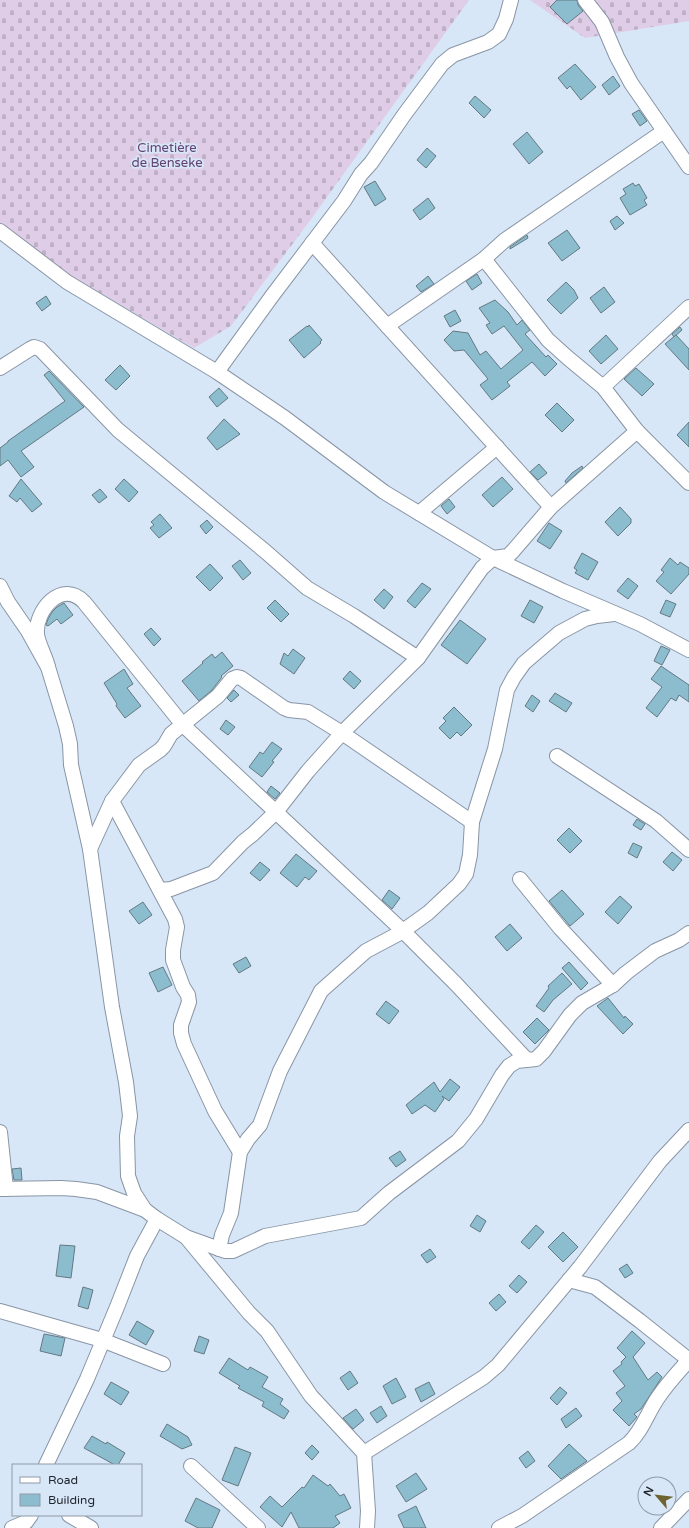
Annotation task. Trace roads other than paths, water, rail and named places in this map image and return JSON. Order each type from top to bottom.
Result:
[{"type":"street","points":[[217,372],[344,201],[361,174],[371,163],[442,64],[453,55],[488,42],[499,34],[506,19],[511,0]]},
{"type":"street","points":[[585,0],[602,22],[617,57],[631,83],[689,167]]},
{"type":"street","points":[[387,326],[484,259],[505,240],[664,131]]},
{"type":"street","points":[[0,231],[76,288],[217,372],[285,418],[384,492],[493,558],[563,591],[640,624],[689,650]]},
{"type":"street","points":[[312,243],[551,507]]},
{"type":"street","points":[[484,259],[548,340],[603,387],[637,431],[689,483]]},
{"type":"street","points":[[603,387],[689,307]]},
{"type":"street","points":[[0,368],[34,347],[40,349],[118,430],[266,552],[307,588],[354,616],[418,658]]},
{"type":"street","points":[[160,890],[171,889],[213,873],[276,812],[308,771],[342,733],[418,658],[482,568],[493,558],[508,556],[551,507],[637,431]]},
{"type":"street","points":[[419,513],[497,447]]},
{"type":"street","points":[[0,586],[8,602],[28,631],[48,667]]},
{"type":"street","points":[[145,1210],[134,1192],[128,1176],[127,1136],[130,1116],[126,1082],[112,1007],[90,849],[71,765],[70,744],[66,726],[37,636],[42,611],[52,599],[66,594],[72,594],[79,597],[183,725],[403,931],[456,984],[527,1060]]},
{"type":"street","points":[[219,1249],[222,1236],[231,1214],[240,1152],[243,1145],[256,1131],[264,1118],[280,1071],[321,991],[366,951],[403,931],[428,913],[458,884],[466,874],[470,855],[472,822],[494,749],[507,690],[514,677],[524,663],[559,632],[585,619],[617,614]]},
{"type":"street","points":[[90,849],[112,801],[140,765],[160,750],[171,734],[218,696],[232,679],[237,677],[241,678],[284,708],[308,712],[342,733],[472,822]]},
{"type":"street","points":[[557,756],[656,821],[689,850]]},
{"type":"street","points":[[112,801],[175,919],[177,927],[173,950],[173,960],[188,996],[189,1002],[181,1025],[181,1033],[184,1044],[216,1111],[240,1152]]},
{"type":"street","points":[[520,879],[560,928],[613,985]]},
{"type":"street","points":[[0,1132],[3,1189],[61,1188],[87,1190],[145,1210],[186,1237],[219,1249],[233,1251],[272,1234],[361,1218],[389,1192],[458,1140],[476,1119],[509,1066],[517,1061],[536,1058],[544,1051],[570,1015],[582,1003],[613,985],[655,951],[679,940],[689,933]]},
{"type":"street","points":[[364,1453],[484,1377],[498,1365],[569,1280],[660,1161],[689,1130]]},
{"type":"street","points":[[46,1464],[87,1379],[137,1256],[157,1219]]},
{"type":"street","points":[[186,1237],[249,1313],[267,1331],[311,1396],[364,1453],[368,1511],[366,1528]]},
{"type":"street","points":[[499,1528],[522,1516],[629,1443],[637,1435],[645,1418],[660,1394],[689,1360],[595,1287],[569,1280]]},
{"type":"street","points":[[0,1311],[102,1340],[163,1364]]},
{"type":"street","points":[[191,1466],[258,1528]]},
{"type":"street","points":[[661,1528],[689,1499]]},
{"type":"street","points":[[12,1528],[26,1522],[30,1516]]},
{"type":"street","points":[[71,1516],[92,1528]]},
{"type":"park label","name":"Cimetière de Benseke","points":[[167,154]]}]
